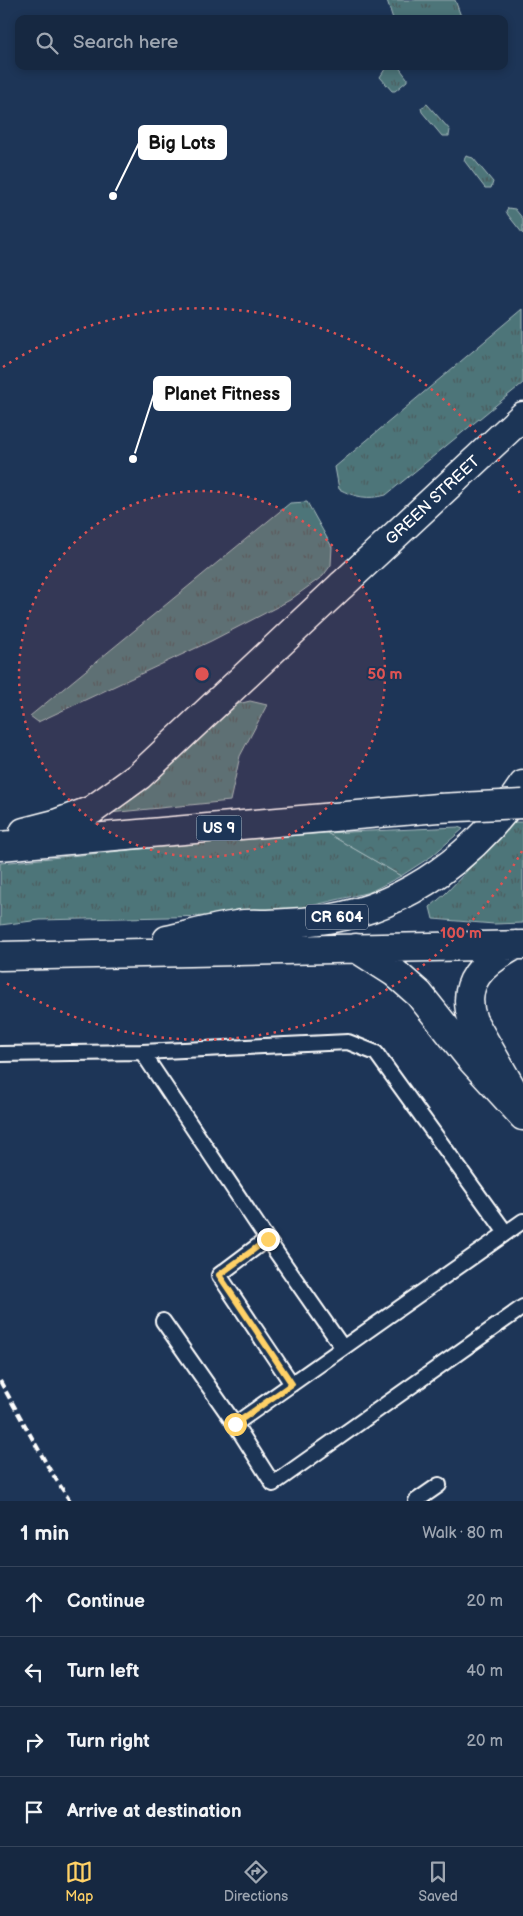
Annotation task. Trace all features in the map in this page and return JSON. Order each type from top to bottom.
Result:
[{"type":"main road","name":"GREEN STREET","points":[[0,837],[74,818],[92,810],[113,796],[160,757],[523,416]]},
{"type":"main road","name":"CR 604","points":[[107,954],[239,924],[306,922],[368,910],[408,892],[450,865],[488,830],[523,785]]},
{"type":"main road","name":"US 9","points":[[0,846],[438,808],[523,804]]},
{"type":"main road","points":[[0,956],[519,945]]},
{"type":"main road","points":[[519,945],[493,957],[483,967],[471,986],[469,999],[473,1022],[523,1108]]},
{"type":"main road","points":[[356,948],[395,973],[419,994],[470,1058],[523,1116]]},
{"type":"lane","points":[[0,1054],[142,1052],[348,1042],[376,1054],[506,1233]]},
{"type":"lane","points":[[142,1052],[343,1348]]},
{"type":"lane","points":[[235,1424],[506,1233],[521,1226]]},
{"type":"lane","points":[[268,1239],[219,1275],[292,1384]]},
{"type":"lane","points":[[163,1321],[235,1424],[273,1484],[523,1307]]},
{"type":"lane","points":[[416,1501],[439,1485]]},
{"type":"green space","points":[[387,0],[455,0],[461,15],[392,15]]},
{"type":"green space","points":[[384,70],[401,70],[407,81],[395,91],[392,91],[380,77]]},
{"type":"green space","points":[[427,104],[450,130],[449,136],[442,136],[422,112],[421,108]]},
{"type":"green space","points":[[466,156],[473,158],[493,182],[491,188],[485,188],[464,160]]},
{"type":"green space","points":[[508,208],[515,209],[523,219],[523,234],[508,215],[506,211]]},
{"type":"green space","points":[[523,309],[523,383],[386,495],[362,497],[339,489],[335,467]]},
{"type":"green space","points":[[307,502],[332,547],[331,565],[323,576],[290,600],[211,641],[38,722],[30,716],[290,503]]},
{"type":"green space","points":[[250,701],[267,705],[240,756],[230,801],[109,813],[171,765],[234,705]]},
{"type":"green space","points":[[514,822],[523,822],[523,923],[494,924],[433,919],[430,907],[445,894]]},
{"type":"green space","points":[[458,827],[463,829],[432,856],[401,876],[327,833]]},
{"type":"green space","points":[[327,833],[401,876],[370,892],[306,907],[252,915],[40,920],[0,925],[0,863],[221,841]]},
{"type":"railway","points":[[0,1381],[50,1470],[70,1501]]},
{"type":"place","name":"Big Lots","points":[[113,196]]},
{"type":"place","name":"Planet Fitness","points":[[133,459]]},
{"type":"route","points":[[235,1424],[292,1384],[219,1275],[268,1239]]}]
